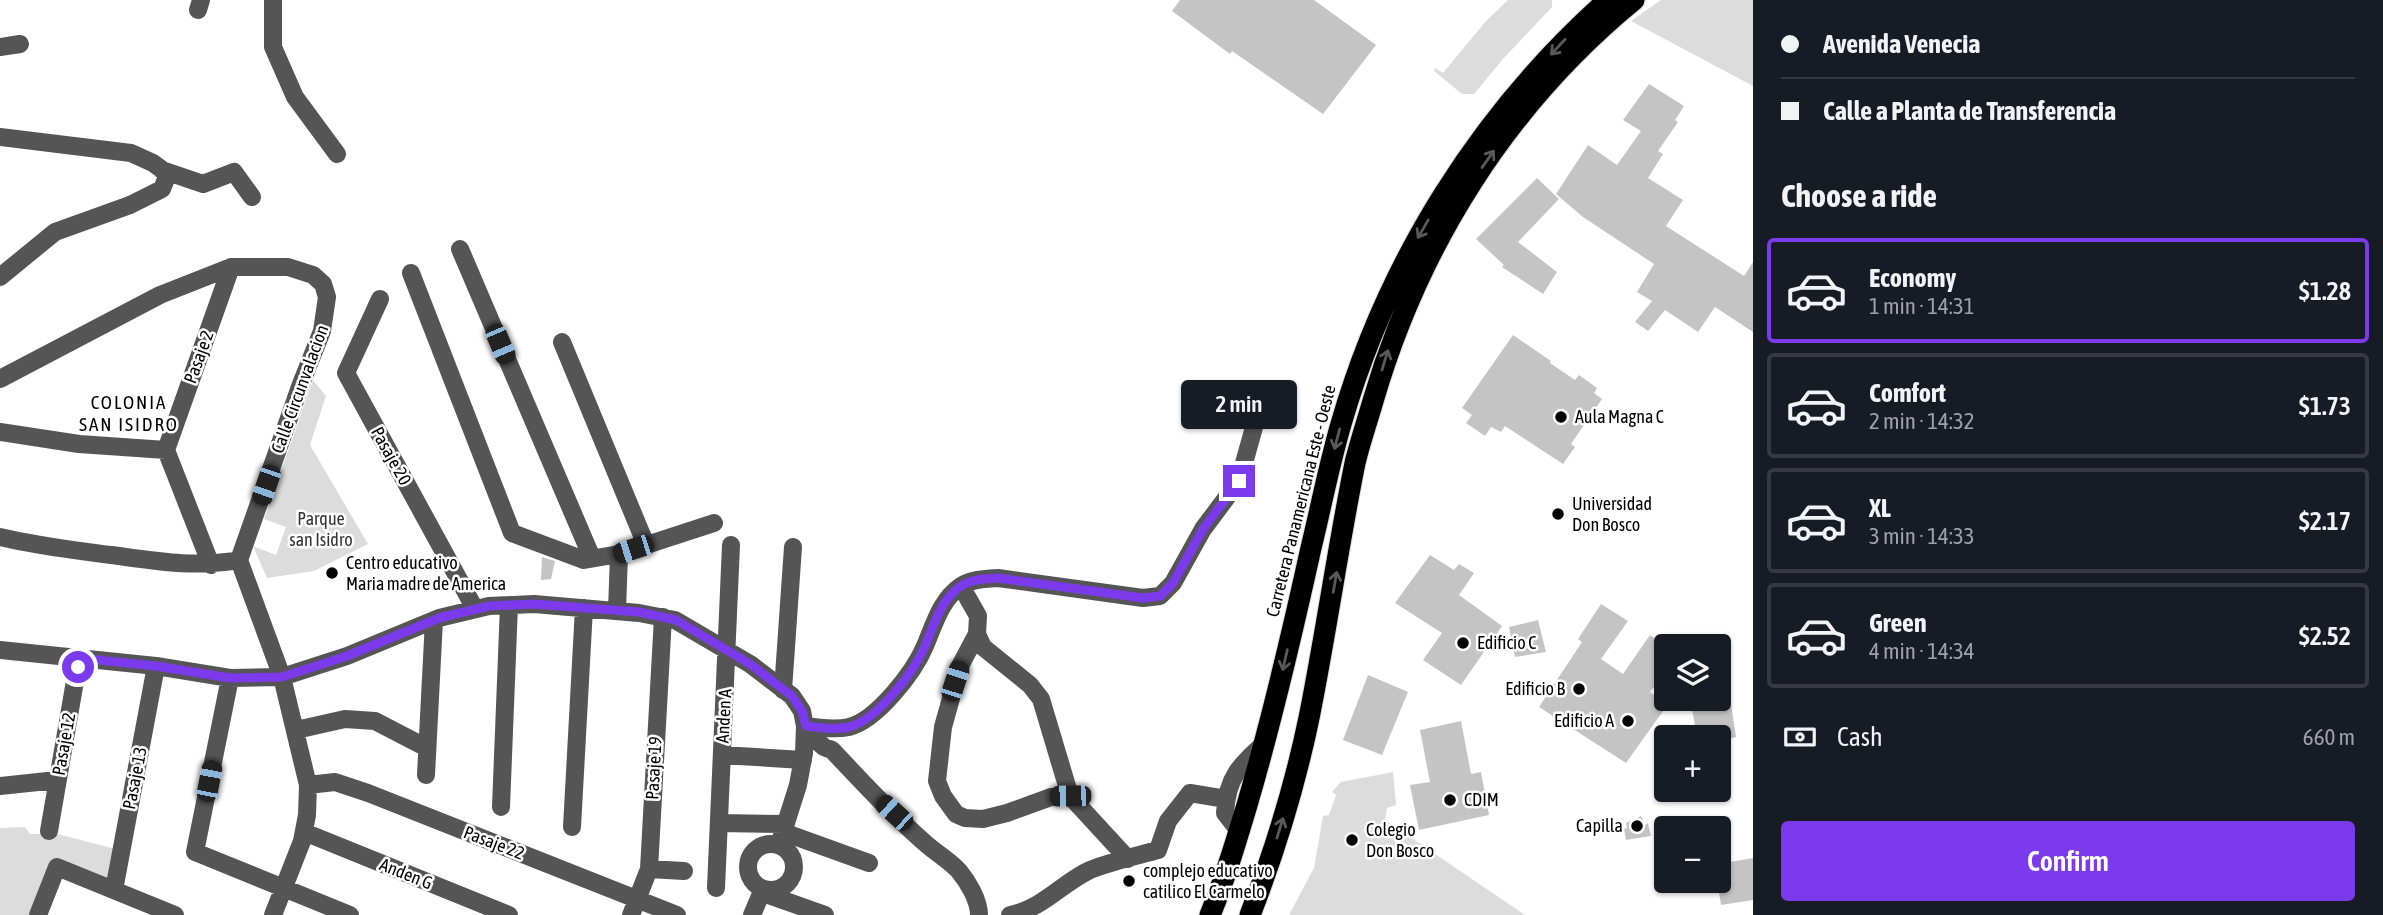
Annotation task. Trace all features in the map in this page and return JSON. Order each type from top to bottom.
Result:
[{"type":"highway","name":"Carretera Panamericana Este - Oeste","points":[[1210,915],[1266,742],[1341,424],[1378,319],[1420,233],[1461,167],[1504,108],[1534,73],[1608,0]]},
{"type":"highway","points":[[1250,915],[1268,867],[1296,773],[1323,647],[1356,461],[1387,354],[1403,312],[1453,211],[1505,135],[1576,52],[1634,0]]},
{"type":"street","points":[[272,0],[273,47],[295,97],[337,155]]},
{"type":"street","points":[[0,47],[20,44]]},
{"type":"street","points":[[0,137],[131,153],[153,163],[167,174],[162,189],[130,205],[55,232],[0,277]]},
{"type":"street","points":[[162,170],[203,184],[234,172],[253,197]]},
{"type":"street","points":[[460,249],[592,558]]},
{"type":"street","name":"Calle Circunvalacion","points":[[0,379],[160,295],[231,267],[288,267],[313,275],[323,284],[327,297],[322,331],[300,384],[239,560]]},
{"type":"street","name":"Pasaje 2","points":[[166,450],[231,267]]},
{"type":"street","points":[[411,272],[512,533],[584,560],[619,554],[714,523]]},
{"type":"street","name":"Pasaje 20","points":[[380,299],[346,373],[475,609]]},
{"type":"street","points":[[562,342],[646,545]]},
{"type":"street","points":[[811,727],[851,727],[891,697],[908,678],[924,650],[944,604],[961,586],[979,579],[998,578],[1143,598],[1160,596],[1173,583],[1203,529],[1239,481],[1258,413]]},
{"type":"street","points":[[0,432],[79,444],[166,450],[211,565]]},
{"type":"street","points":[[0,537],[34,545],[130,558],[211,565],[239,560],[282,677],[308,785],[304,832],[273,915]]},
{"type":"street","name":"Anden A","points":[[716,888],[731,545]]},
{"type":"street","points":[[783,690],[793,547]]},
{"type":"street","points":[[617,611],[619,554]]},
{"type":"street","points":[[961,586],[978,617],[977,634],[982,647],[1030,684],[1041,699],[1070,796],[1128,859]]},
{"type":"street","points":[[0,650],[156,666],[230,678],[282,677],[347,656],[434,620],[489,606],[534,604],[617,611],[676,620],[750,664],[792,696],[818,742],[832,750],[878,799],[960,873],[983,914]]},
{"type":"street","points":[[501,807],[509,605]]},
{"type":"street","points":[[572,827],[584,608]]},
{"type":"street","name":"Pasaje 19","points":[[634,907],[649,869],[663,617]]},
{"type":"street","points":[[425,775],[434,620]]},
{"type":"street","points":[[977,634],[960,666],[943,727],[937,781],[943,796],[956,814],[965,818],[983,818],[1007,813],[1051,797],[1070,796]]},
{"type":"street","name":"Pasaje 12","points":[[49,831],[79,658]]},
{"type":"street","name":"Pasaje 13","points":[[114,890],[156,666]]},
{"type":"street","points":[[230,678],[195,852],[350,915]]},
{"type":"street","points":[[296,730],[345,719],[375,721],[427,748]]},
{"type":"street","points":[[811,727],[798,785],[782,834],[757,848],[748,862],[751,878],[762,891],[825,915]]},
{"type":"street","points":[[1239,831],[1225,814],[1226,799],[1238,766],[1266,742]]},
{"type":"street","points":[[722,755],[803,760]]},
{"type":"street","points":[[0,786],[57,780]]},
{"type":"street","name":"Pasaje 22","points":[[308,785],[335,782],[368,793],[634,907],[677,915]]},
{"type":"street","points":[[1010,915],[1040,904],[1090,870],[1158,850],[1168,821],[1190,793],[1226,799]]},
{"type":"street","points":[[719,823],[782,834],[869,863]]},
{"type":"street","name":"Anden G","points":[[304,832],[509,915]]},
{"type":"street","points":[[762,891],[779,888],[789,882],[794,872],[782,834]]},
{"type":"street","points":[[38,915],[57,867],[175,915]]},
{"type":"street","points":[[649,869],[684,871]]},
{"type":"street","points":[[752,915],[762,891]]},
{"type":"green space","points":[[1508,0],[1552,0],[1552,7],[1474,94],[1462,94],[1434,71],[1435,68],[1443,73],[1486,21]]},
{"type":"green space","points":[[1661,0],[1753,0],[1753,86],[1631,21]]},
{"type":"green space","name":"Parque san Isidro","points":[[313,380],[326,396],[310,445],[368,544],[314,571],[267,578],[253,546],[276,555],[286,527],[264,519]]},
{"type":"green space","name":"Colegio Don Bosco","points":[[1393,772],[1396,805],[1387,808],[1385,820],[1525,915],[1289,915],[1314,868],[1323,816],[1329,815],[1336,795],[1332,792],[1341,782]]},
{"type":"green space","points":[[25,827],[30,834],[57,834],[116,849],[111,883],[53,862],[33,915],[0,915],[0,828]]},
{"type":"building","points":[[1180,0],[1314,0],[1376,45],[1323,114],[1232,51],[1230,54],[1172,11]]},
{"type":"building","points":[[1649,84],[1684,106],[1675,120],[1678,122],[1658,151],[1663,154],[1648,178],[1683,200],[1666,226],[1744,276],[1753,262],[1753,332],[1715,307],[1698,332],[1665,310],[1648,331],[1635,322],[1652,301],[1637,292],[1654,264],[1583,217],[1556,194],[1588,145],[1617,165],[1641,131],[1623,120]]},
{"type":"building","points":[[1537,178],[1559,199],[1518,242],[1557,272],[1543,294],[1502,267],[1504,265],[1476,239]]},
{"type":"building","points":[[1513,335],[1575,380],[1579,375],[1597,388],[1594,393],[1602,399],[1571,444],[1575,447],[1563,464],[1505,426],[1501,432],[1491,427],[1485,436],[1466,423],[1472,415],[1462,408]]},
{"type":"building","points":[[1430,555],[1454,570],[1459,564],[1474,573],[1459,595],[1502,626],[1461,685],[1423,660],[1442,633],[1395,603]]},
{"type":"building","points":[[542,557],[555,561],[551,579],[541,580]]},
{"type":"building","points":[[1601,604],[1628,621],[1601,659],[1623,674],[1650,635],[1654,638],[1654,687],[1650,692],[1654,695],[1654,711],[1663,711],[1626,763],[1539,707],[1582,642],[1578,639]]},
{"type":"building","points":[[1538,620],[1546,652],[1515,657],[1509,627]]},
{"type":"building","points":[[1368,675],[1408,692],[1382,755],[1343,740]]},
{"type":"building","points":[[1731,704],[1736,737],[1731,738],[1731,725],[1695,725],[1692,711],[1731,711]]},
{"type":"building","points":[[1461,721],[1471,774],[1481,772],[1489,815],[1419,830],[1410,785],[1430,782],[1420,730]]},
{"type":"building","name":"Capilla","points":[[1641,816],[1645,825],[1648,823],[1651,836],[1626,840],[1626,823]]},
{"type":"building","points":[[1753,858],[1753,900],[1721,905],[1719,893],[1731,893],[1731,862]]},
{"type":"place","name":"Aula Magna C","points":[[1561,417]]},
{"type":"place","name":"Universidad Don Bosco","points":[[1558,514]]},
{"type":"place","name":"Centro educativo Maria madre de America","points":[[332,573]]},
{"type":"place","name":"Edificio C","points":[[1463,643]]},
{"type":"place","name":"Edificio B","points":[[1579,689]]},
{"type":"place","name":"Edificio A","points":[[1628,721]]},
{"type":"place","name":"CDIM","points":[[1450,800]]},
{"type":"place","name":"Capilla","points":[[1637,826]]},
{"type":"place","name":"Colegio Don Bosco","points":[[1352,840]]},
{"type":"place","name":"complejo educativo catilico El Carmelo","points":[[1129,881]]},
{"type":"district","name":"COLONIA SAN ISIDRO","points":[[129,413]]},
{"type":"route","points":[[78,667],[79,658],[156,666],[230,678],[282,677],[347,656],[439,618],[489,606],[534,604],[639,612],[676,620],[750,664],[792,696],[802,711],[806,726],[851,727],[876,710],[908,678],[924,650],[944,604],[961,586],[979,579],[998,578],[1143,598],[1160,596],[1173,583],[1203,529],[1239,481]]}]
